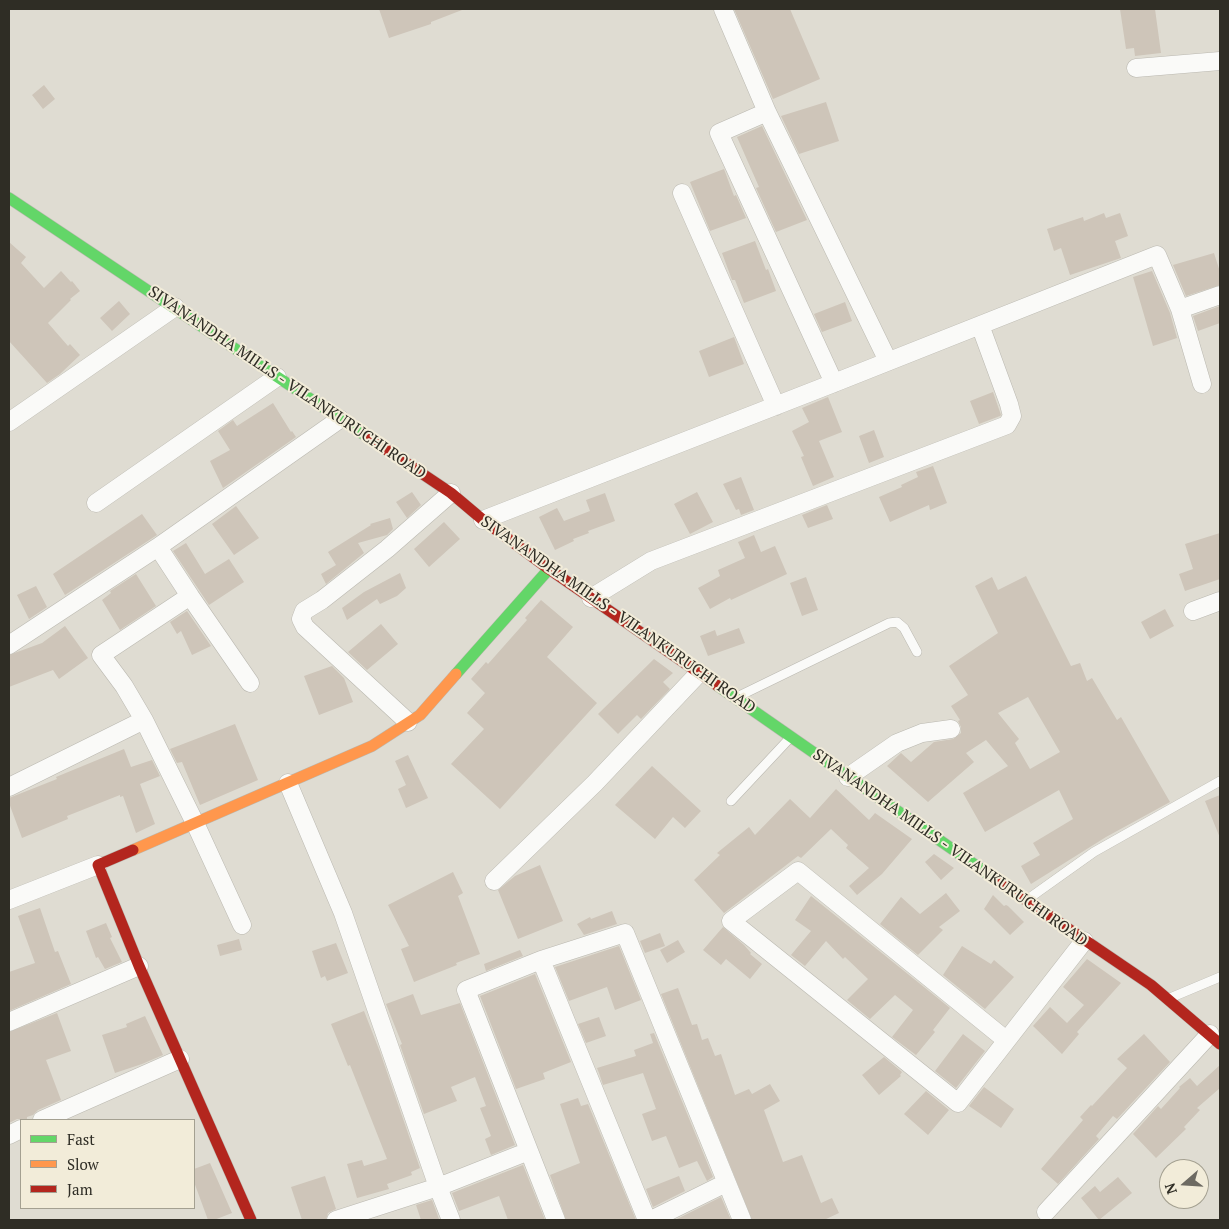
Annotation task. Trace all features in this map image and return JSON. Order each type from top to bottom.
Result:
[{"type":"main road","name":"SIVANANDHA MILLS - VILANKURUCHI ROAD","points":[[9,198],[451,493],[483,520],[549,569],[1084,941],[1151,985],[1215,1039]]},
{"type":"main road","points":[[251,1220],[139,966],[98,865],[372,746],[420,714],[549,569]]},
{"type":"street","points":[[723,9],[767,112],[888,361]]},
{"type":"street","points":[[1136,68],[1220,61]]},
{"type":"street","points":[[767,112],[720,132],[834,383]]},
{"type":"street","points":[[682,193],[776,406]]},
{"type":"street","points":[[483,520],[776,406],[1157,254],[1180,309],[1202,384]]},
{"type":"street","points":[[1180,309],[1220,295]]},
{"type":"street","points":[[9,422],[175,307]]},
{"type":"street","points":[[591,598],[651,561],[1007,425],[1012,416],[1010,404],[980,325]]},
{"type":"street","points":[[96,504],[277,377]]},
{"type":"street","points":[[9,645],[158,547],[340,419]]},
{"type":"street","points":[[408,722],[305,627],[301,618],[304,611],[322,600],[387,549],[451,493]]},
{"type":"street","points":[[158,547],[250,683]]},
{"type":"street","points":[[190,596],[101,655],[124,686],[144,720],[195,823],[242,925]]},
{"type":"street","points":[[1193,611],[1220,601]]},
{"type":"street","points":[[494,881],[596,783],[699,673]]},
{"type":"street","points":[[9,787],[144,720]]},
{"type":"street","points":[[848,777],[898,743],[922,733],[951,729]]},
{"type":"street","points":[[288,783],[343,913],[451,1220]]},
{"type":"street","points":[[9,900],[98,865]]},
{"type":"street","points":[[1006,1040],[798,872],[731,921],[958,1103],[1084,941]]},
{"type":"street","points":[[556,1220],[466,990],[541,960],[625,933],[742,1220]]},
{"type":"street","points":[[541,960],[647,1220]]},
{"type":"street","points":[[9,1022],[139,966]]},
{"type":"street","points":[[1046,1212],[1215,1039]]},
{"type":"street","points":[[44,1119],[180,1059]]},
{"type":"street","points":[[336,1220],[438,1187],[529,1151]]},
{"type":"street","points":[[652,1220],[726,1184]]},
{"type":"lane","points":[[735,698],[888,623],[897,622],[904,628],[917,652]]},
{"type":"lane","points":[[731,802],[791,737]]},
{"type":"lane","points":[[1026,900],[1094,852],[1220,781]]},
{"type":"lane","points":[[1168,999],[1220,977]]},
{"type":"building","points":[[379,9],[462,10],[431,22],[431,24],[389,38]]},
{"type":"building","points":[[734,9],[790,9],[820,79],[773,99]]},
{"type":"building","points":[[1120,9],[1155,9],[1161,53],[1135,56],[1134,48],[1126,49]]},
{"type":"building","points":[[44,85],[55,99],[43,109],[32,95]]},
{"type":"building","points":[[826,102],[839,141],[799,154],[781,116]]},
{"type":"building","points":[[762,126],[807,220],[776,232],[756,188],[759,187],[737,137]]},
{"type":"building","points":[[724,169],[734,196],[736,195],[746,218],[710,231],[690,182]]},
{"type":"building","points":[[1104,213],[1106,218],[1120,213],[1128,236],[1115,241],[1121,258],[1070,275],[1061,248],[1054,251],[1047,229],[1083,217],[1084,221]]},
{"type":"building","points":[[755,241],[776,291],[744,303],[735,280],[732,280],[722,253]]},
{"type":"building","points":[[9,242],[26,257],[21,263],[44,288],[61,271],[80,291],[48,323],[68,346],[70,344],[80,355],[60,374],[47,383],[9,341]]},
{"type":"building","points":[[1214,253],[1220,272],[1220,285],[1186,296],[1173,265]]},
{"type":"building","points":[[1152,271],[1170,313],[1177,338],[1153,346],[1133,277]]},
{"type":"building","points":[[119,301],[130,314],[112,331],[100,318]]},
{"type":"building","points":[[845,302],[852,321],[822,332],[814,314]]},
{"type":"building","points":[[1220,306],[1220,323],[1198,331],[1193,316]]},
{"type":"building","points":[[734,337],[744,364],[709,377],[699,351]]},
{"type":"building","points":[[993,392],[1001,415],[979,424],[970,401]]},
{"type":"building","points":[[828,397],[842,432],[819,441],[834,477],[813,486],[801,457],[804,456],[792,431],[809,422],[802,408]]},
{"type":"building","points":[[273,403],[296,437],[223,488],[210,461],[230,450],[218,431],[233,420],[237,426]]},
{"type":"building","points":[[874,430],[884,457],[869,463],[859,436]]},
{"type":"building","points":[[933,466],[947,503],[930,510],[929,505],[890,522],[879,497],[902,487],[901,485],[918,477],[916,472]]},
{"type":"building","points":[[741,477],[754,510],[741,515],[739,509],[736,510],[723,484]]},
{"type":"building","points":[[412,492],[421,505],[407,518],[396,502]]},
{"type":"building","points":[[697,492],[713,522],[690,534],[674,504]]},
{"type":"building","points":[[605,493],[615,521],[588,531],[589,533],[573,539],[574,541],[555,550],[539,517],[557,508],[564,521],[590,511],[586,500]]},
{"type":"building","points":[[827,505],[833,519],[808,528],[802,515]]},
{"type":"building","points":[[236,506],[259,538],[234,555],[212,524]]},
{"type":"building","points":[[142,514],[157,535],[65,595],[53,574]]},
{"type":"building","points":[[390,518],[393,529],[387,535],[358,543],[364,553],[326,584],[321,574],[336,565],[328,552],[370,524]]},
{"type":"building","points":[[444,522],[460,539],[429,567],[414,549]]},
{"type":"building","points":[[1220,533],[1220,579],[1185,591],[1179,574],[1193,569],[1185,544]]},
{"type":"building","points":[[754,535],[761,552],[775,546],[787,574],[731,600],[730,598],[710,609],[698,588],[720,576],[718,570],[745,558],[738,542]]},
{"type":"building","points":[[186,543],[205,574],[229,559],[244,582],[209,605],[173,551]]},
{"type":"building","points":[[400,573],[406,588],[397,596],[380,604],[377,599],[347,620],[342,608],[364,592]]},
{"type":"building","points":[[136,574],[156,606],[120,630],[102,600],[111,593],[110,591]]},
{"type":"building","points":[[1026,576],[1071,666],[1080,663],[1087,681],[1092,678],[1117,720],[1121,717],[1170,802],[1106,837],[1031,884],[1021,866],[1040,855],[1033,843],[1073,819],[1059,790],[985,832],[963,793],[1008,766],[986,740],[966,753],[974,762],[928,802],[887,766],[901,753],[911,762],[934,742],[953,739],[961,733],[958,721],[960,720],[951,706],[968,695],[949,666],[998,633],[975,586],[992,577],[998,590]],"holes":[[[1028,697],[1060,752],[1030,769],[1015,743],[1019,739],[998,713]]]},
{"type":"building","points":[[806,577],[818,610],[802,616],[790,583]]},
{"type":"building","points":[[36,586],[47,607],[29,619],[17,595]]},
{"type":"building","points":[[541,600],[573,627],[547,657],[597,703],[500,809],[451,764],[484,729],[467,713],[485,693],[471,679],[486,662],[488,664],[527,620],[525,618]]},
{"type":"building","points":[[1165,609],[1174,626],[1150,639],[1141,622]]},
{"type":"building","points":[[187,611],[211,646],[192,655],[181,631],[177,634],[170,622]]},
{"type":"building","points":[[381,624],[398,644],[367,670],[348,652]]},
{"type":"building","points":[[65,626],[88,658],[59,679],[53,670],[9,687],[9,655],[42,643]]},
{"type":"building","points":[[739,628],[745,643],[708,656],[700,636],[715,630],[717,636]]},
{"type":"building","points":[[654,659],[673,673],[663,682],[670,689],[641,719],[637,715],[618,734],[598,714]]},
{"type":"building","points":[[332,666],[344,678],[353,702],[319,715],[304,676]]},
{"type":"building","points":[[235,724],[258,780],[200,805],[182,762],[177,763],[170,749]]},
{"type":"building","points":[[124,749],[131,767],[152,760],[160,776],[140,784],[155,824],[136,833],[123,796],[120,797],[120,795],[67,816],[68,819],[22,838],[9,803],[9,798]]},
{"type":"building","points":[[408,755],[428,798],[406,808],[398,789],[406,785],[395,761]]},
{"type":"building","points":[[652,766],[701,811],[685,828],[673,817],[655,839],[615,805]]},
{"type":"building","points":[[836,789],[869,820],[875,813],[912,839],[882,874],[857,895],[849,886],[869,868],[846,848],[848,845],[831,829],[801,858],[798,856],[724,913],[694,880],[720,855],[717,853],[749,827],[755,835],[790,799],[810,818]]},
{"type":"building","points":[[1220,795],[1220,838],[1205,801]]},
{"type":"building","points":[[934,854],[954,868],[941,880],[925,862]]},
{"type":"building","points":[[540,865],[563,921],[518,939],[498,890],[515,876]]},
{"type":"building","points":[[453,872],[463,893],[458,896],[480,954],[414,982],[401,949],[409,946],[388,905]]},
{"type":"building","points":[[946,893],[960,911],[939,927],[943,930],[918,955],[880,924],[901,897],[920,914]]},
{"type":"building","points":[[993,895],[1004,906],[1008,906],[1024,922],[1010,935],[984,909]]},
{"type":"building","points":[[811,896],[950,1008],[933,1030],[935,1032],[916,1055],[892,1037],[913,1010],[895,995],[870,1019],[847,1000],[868,979],[845,957],[843,959],[826,941],[805,966],[791,955],[811,931],[795,920]]},
{"type":"building","points":[[40,908],[55,952],[58,951],[71,984],[9,1011],[9,972],[35,963],[18,916]]},
{"type":"building","points":[[612,911],[617,924],[584,935],[577,924],[590,917],[591,919]]},
{"type":"building","points":[[106,923],[112,937],[110,938],[122,962],[105,969],[98,957],[96,958],[86,931]]},
{"type":"building","points":[[723,927],[762,964],[750,979],[726,959],[721,965],[703,950]]},
{"type":"building","points":[[660,933],[665,946],[645,953],[640,941]]},
{"type":"building","points":[[239,939],[242,950],[220,956],[217,945]]},
{"type":"building","points":[[678,940],[685,952],[667,963],[660,950]]},
{"type":"building","points":[[336,943],[348,973],[327,981],[325,976],[321,978],[312,951]]},
{"type":"building","points":[[619,946],[641,1000],[615,1010],[607,987],[569,1001],[555,967]]},
{"type":"building","points":[[962,946],[991,964],[994,960],[1014,977],[985,1009],[943,975]]},
{"type":"building","points":[[520,950],[523,956],[486,971],[484,964]]},
{"type":"building","points":[[1087,959],[1121,983],[1077,1032],[1079,1034],[1062,1054],[1033,1026],[1050,1007],[1067,1023],[1084,1005],[1063,987]]},
{"type":"building","points":[[535,974],[571,1062],[543,1073],[545,1079],[516,1089],[480,996]]},
{"type":"building","points":[[678,988],[692,1025],[697,1024],[702,1040],[708,1038],[715,1056],[721,1054],[735,1095],[749,1089],[752,1094],[770,1084],[780,1101],[764,1110],[783,1162],[802,1155],[821,1203],[832,1198],[839,1213],[824,1220],[752,1220],[661,994]]},
{"type":"building","points":[[413,994],[421,1015],[460,1003],[515,1145],[491,1155],[485,1139],[491,1136],[480,1108],[486,1106],[475,1077],[451,1087],[457,1101],[424,1114],[400,1045],[402,1044],[386,1004]]},
{"type":"building","points":[[364,1011],[420,1168],[411,1172],[412,1175],[387,1184],[389,1189],[357,1198],[347,1164],[362,1160],[364,1166],[387,1159],[350,1065],[348,1066],[331,1024]]},
{"type":"building","points":[[57,1013],[71,1051],[46,1060],[61,1100],[38,1110],[33,1115],[27,1117],[27,1119],[17,1119],[9,1123],[9,1032]]},
{"type":"building","points":[[145,1016],[163,1055],[115,1073],[102,1035],[127,1027],[126,1024]]},
{"type":"building","points":[[599,1017],[606,1036],[586,1043],[578,1024]]},
{"type":"building","points":[[654,1033],[713,1177],[707,1181],[697,1161],[679,1168],[666,1136],[652,1141],[642,1114],[656,1109],[643,1073],[603,1085],[597,1068],[636,1056],[634,1050],[653,1043],[650,1034]]},
{"type":"building","points":[[963,1034],[985,1051],[956,1088],[935,1071]]},
{"type":"building","points":[[1144,1034],[1170,1062],[1117,1119],[1113,1116],[1096,1136],[1099,1139],[1058,1184],[1041,1169],[1083,1120],[1080,1117],[1127,1068],[1117,1059]]},
{"type":"building","points":[[884,1057],[902,1072],[901,1076],[879,1095],[862,1075]]},
{"type":"building","points":[[1220,1065],[1220,1088],[1197,1108],[1200,1110],[1184,1127],[1186,1129],[1156,1158],[1133,1134],[1158,1106],[1161,1109],[1179,1087],[1190,1078],[1197,1086]]},
{"type":"building","points":[[984,1087],[1014,1109],[1001,1128],[969,1106]]},
{"type":"building","points":[[926,1091],[949,1110],[928,1135],[904,1114]]},
{"type":"building","points":[[578,1098],[581,1106],[588,1104],[636,1220],[566,1220],[550,1175],[580,1163],[560,1104]]},
{"type":"building","points":[[210,1163],[232,1213],[214,1220],[208,1220],[195,1185],[195,1169]]},
{"type":"building","points":[[523,1165],[545,1220],[508,1220],[499,1196],[459,1211],[452,1193]]},
{"type":"building","points":[[325,1176],[336,1209],[328,1213],[326,1220],[302,1220],[291,1187]]},
{"type":"building","points":[[679,1176],[685,1191],[653,1207],[646,1189]]},
{"type":"building","points":[[1118,1177],[1132,1193],[1099,1220],[1081,1198],[1095,1186],[1100,1192]]},
{"type":"building","points":[[721,1197],[731,1220],[675,1220]]},
{"type":"building","points":[[432,1200],[439,1219],[421,1220],[416,1205]]},
{"type":"traffic: fast","points":[[9,198],[369,438]]},
{"type":"traffic: fast","points":[[456,674],[549,569]]},
{"type":"traffic: fast","points":[[718,686],[1001,883]]},
{"type":"traffic: slow","points":[[133,850],[372,746],[420,715],[456,674]]},
{"type":"traffic: jam","points":[[369,438],[451,493],[483,520],[549,569],[718,686]]},
{"type":"traffic: jam","points":[[133,850],[98,865],[139,966],[251,1220]]},
{"type":"traffic: jam","points":[[1001,883],[1151,985],[1220,1044]]}]
